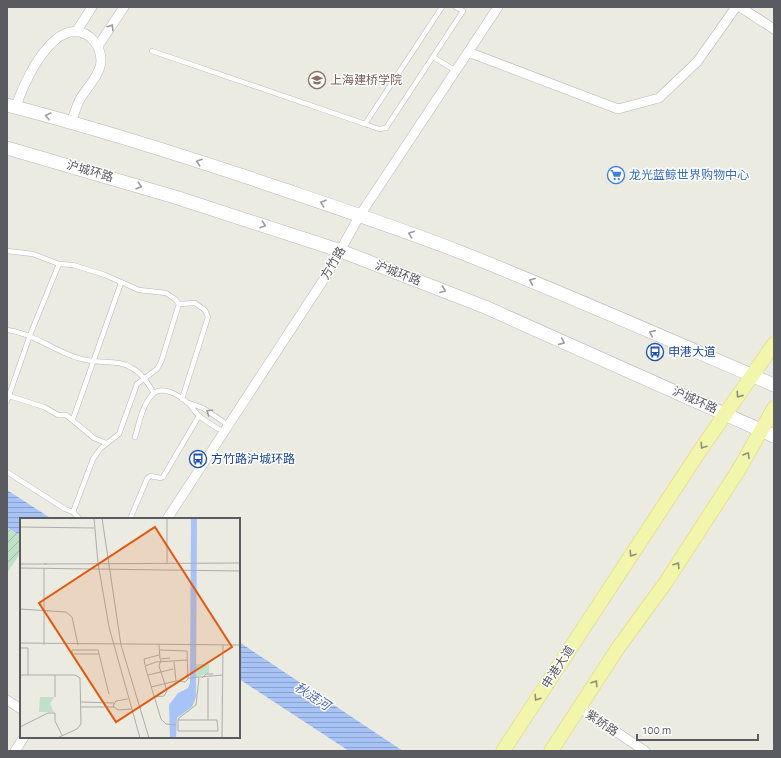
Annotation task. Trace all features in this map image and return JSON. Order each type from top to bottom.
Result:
[{"type":"main road","points":[[11,106],[71,122],[360,215],[458,251],[537,283],[774,385]]},
{"type":"main road","name":"沪城环路","points":[[7,148],[176,197],[341,251],[485,307],[768,433]]},
{"type":"main road","name":"申港大道","points":[[502,751],[725,414],[774,344]]},
{"type":"main road","points":[[551,751],[618,648],[666,582],[738,471],[768,433],[774,408]]},
{"type":"street","points":[[76,32],[92,7]]},
{"type":"street","points":[[98,46],[124,7]]},
{"type":"street","name":"方竹路","points":[[168,518],[341,251],[360,215],[498,7]]},
{"type":"street","points":[[468,52],[618,109],[659,98],[697,62],[736,7]]},
{"type":"street","points":[[740,7],[774,29]]},
{"type":"street","points":[[11,106],[50,44],[60,35],[76,32],[88,36],[98,46],[101,62],[98,70],[79,102],[71,122]]},
{"type":"street","points":[[7,700],[20,708]]},
{"type":"street","name":"紫娇路","points":[[580,707],[645,751]]},
{"type":"street","points":[[15,751],[23,738]]},
{"type":"lane","points":[[365,124],[442,7]]},
{"type":"lane","points":[[152,51],[379,129],[386,128],[463,11],[456,7]]},
{"type":"lane","points":[[433,57],[456,71]]},
{"type":"lane","points":[[7,251],[33,254],[59,264],[74,266],[111,277],[121,283],[139,290],[166,293],[176,299],[179,304],[161,362],[157,369],[137,384],[119,434],[106,444],[93,459],[72,512]]},
{"type":"lane","points":[[7,401],[30,335],[59,264]]},
{"type":"lane","points":[[73,419],[121,283]]},
{"type":"lane","points":[[179,304],[195,303],[205,310],[208,317],[182,398]]},
{"type":"lane","points":[[7,330],[30,335],[67,354],[94,362],[110,361],[124,364],[134,369],[154,393]]},
{"type":"lane","points":[[134,437],[148,401],[154,393],[160,391],[170,392],[203,408],[226,429]]},
{"type":"lane","points":[[10,396],[44,407],[58,415],[66,415],[73,419],[94,438],[106,444]]},
{"type":"lane","points":[[188,402],[199,416],[226,429]]},
{"type":"lane","points":[[130,518],[147,479],[150,476],[161,478],[164,477],[199,416]]},
{"type":"lane","points":[[7,472],[72,512],[79,518]]},
{"type":"green space","points":[[7,527],[20,535],[20,554],[7,573]]},
{"type":"water","points":[[7,490],[50,518],[20,518],[20,535],[7,527]]},
{"type":"water","name":"秋涟河","points":[[240,643],[403,751],[349,751],[240,680]]},
{"type":"place","name":"上海建桥学院","points":[[317,80]]},
{"type":"place","name":"龙光蓝鲸世界购物中心","points":[[616,175]]},
{"type":"place","name":"申港大道","points":[[655,352]]},
{"type":"place","name":"方竹路沪城环路","points":[[198,459]]}]
